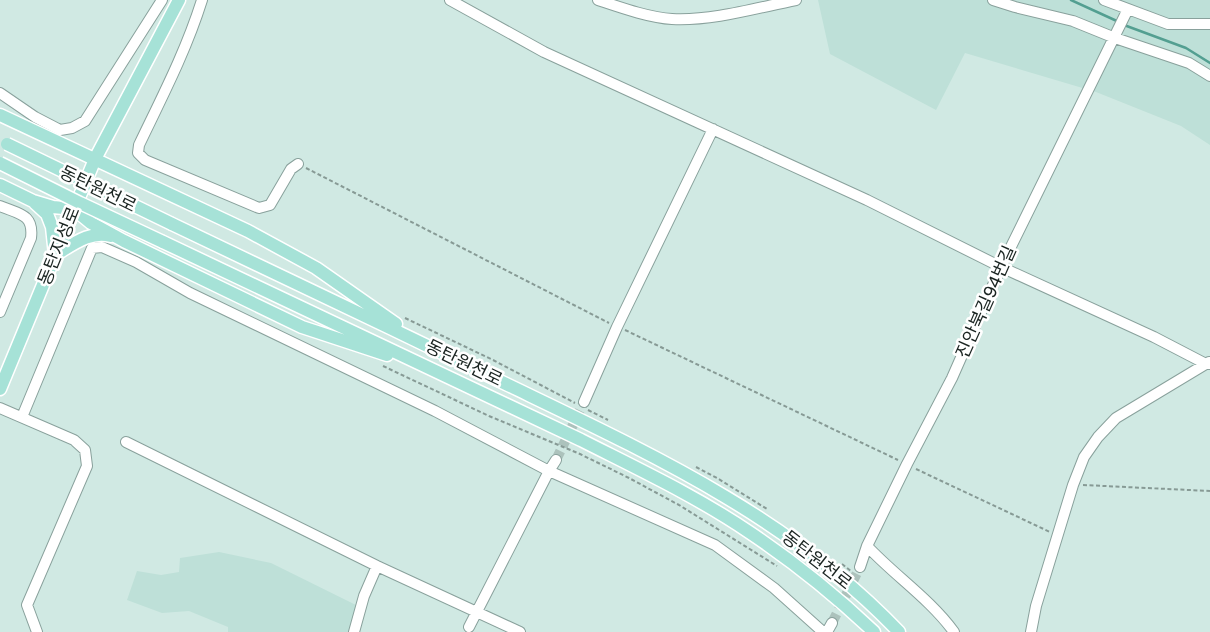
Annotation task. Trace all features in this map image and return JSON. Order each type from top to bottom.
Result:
[{"type":"main road","name":"동탄지성로","points":[[0,389],[95,159],[179,0]]},
{"type":"main road","points":[[0,115],[248,231],[316,268],[379,313],[438,351]]},
{"type":"main road","name":"동탄원천로","points":[[4,142],[80,181],[662,460],[732,500],[791,539],[840,576],[876,608],[899,632]]},
{"type":"main road","name":"동탄원천로","points":[[0,163],[88,207],[646,472],[748,531],[819,582],[874,632]]},
{"type":"main road","points":[[0,185],[33,201],[53,207],[74,209],[92,223],[124,241],[302,327],[430,368]]},
{"type":"main road","points":[[33,201],[47,214],[52,227],[55,255],[93,235],[108,235],[124,241]]},
{"type":"street","points":[[0,93],[35,117],[60,130],[72,128],[85,121],[162,0]]},
{"type":"street","points":[[202,0],[191,34],[166,92],[139,145],[138,153],[145,160],[259,208],[270,205],[291,169],[298,164]]},
{"type":"street","points":[[450,0],[544,52],[867,200],[1001,267],[1209,363]]},
{"type":"street","points":[[598,0],[671,19],[708,17],[796,0]]},
{"type":"street","points":[[993,0],[1117,34],[1189,63],[1210,76]]},
{"type":"street","points":[[1104,0],[1127,11],[1168,24],[1210,24]]},
{"type":"street","name":"진안북길94번길","points":[[860,567],[867,546],[952,378],[1001,267],[1127,11]]},
{"type":"street","points":[[584,402],[617,327],[714,130]]},
{"type":"street","points":[[0,206],[24,216],[30,221],[32,228],[31,238],[0,312]]},
{"type":"street","points":[[24,413],[92,248],[102,247],[136,262],[190,292],[435,411],[549,471],[715,545],[828,629]]},
{"type":"street","points":[[1031,632],[1036,606],[1073,485],[1084,457],[1098,437],[1116,418],[1209,363]]},
{"type":"street","points":[[0,408],[24,413],[74,440],[85,450],[86,466],[27,605],[37,632]]},
{"type":"street","points":[[126,442],[377,566],[520,632]]},
{"type":"street","points":[[469,626],[556,460]]},
{"type":"street","points":[[867,546],[942,616],[954,632]]},
{"type":"street","points":[[354,632],[364,596],[377,566]]},
{"type":"path","points":[[298,164],[617,327],[1058,536]]},
{"type":"path","points":[[378,363],[489,416],[580,454],[628,478],[679,505],[778,567]]},
{"type":"path","points":[[1073,485],[1210,491]]},
{"type":"shaded area","points":[[818,0],[1210,0],[1210,145],[1181,126],[1096,92],[965,53],[936,110],[830,54]]},
{"type":"shaded area","points":[[219,552],[271,563],[360,607],[358,632],[228,632],[228,627],[189,611],[162,613],[127,600],[137,571],[161,575],[179,572],[180,558]]},
{"type":"waterway","points":[[1071,0],[1119,22]]},
{"type":"waterway","points":[[1124,25],[1186,48],[1210,63]]},
{"type":"tunnel","points":[[556,460],[584,402]]},
{"type":"tunnel","points":[[832,623],[860,567]]}]
